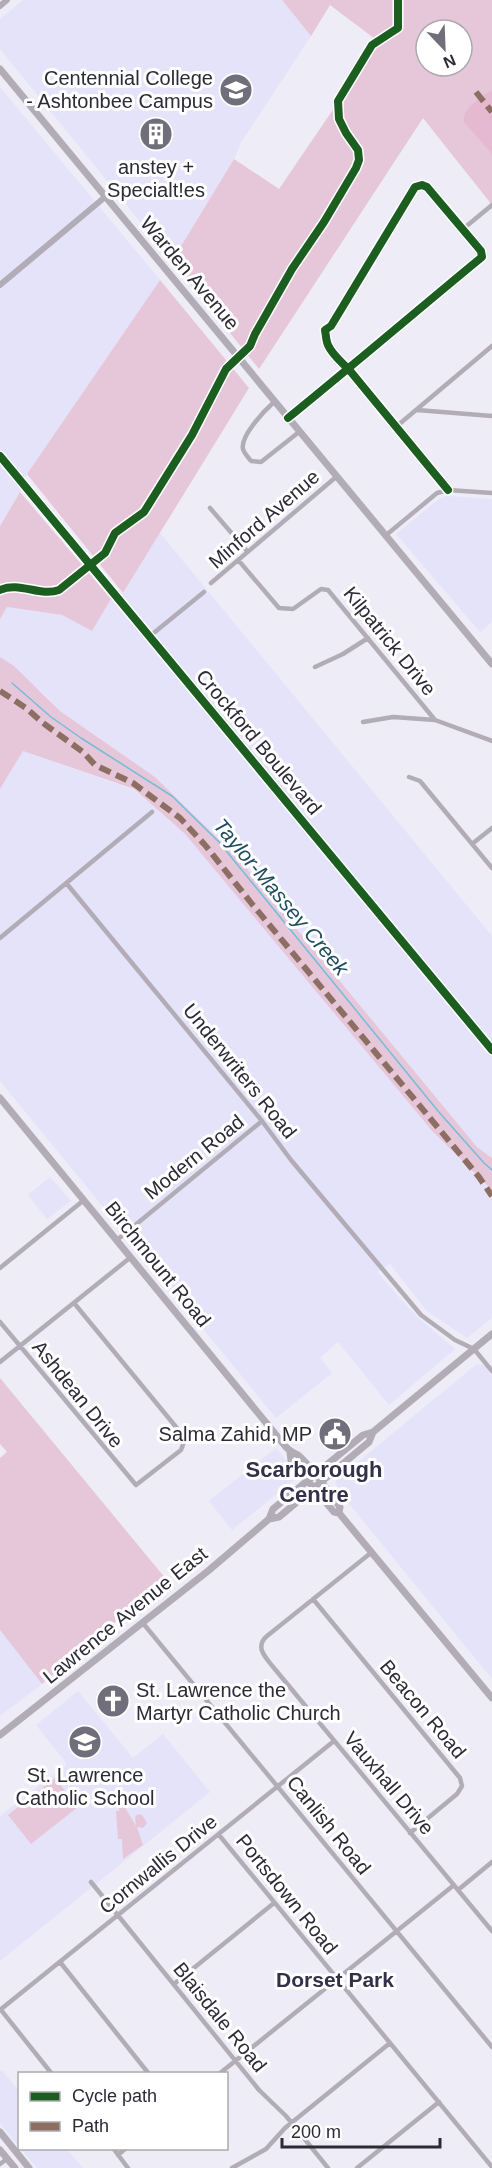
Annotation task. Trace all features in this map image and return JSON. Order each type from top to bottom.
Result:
[{"type":"main road","name":"Warden Avenue","points":[[0,69],[492,664]]},
{"type":"main road","name":"Birchmount Road","points":[[1,1102],[290,1452],[298,1455],[321,1482],[340,1507],[339,1513]]},
{"type":"main road","name":"Lawrence Avenue East","points":[[0,1735],[208,1571],[269,1519],[273,1509],[314,1474],[363,1435],[373,1432],[492,1334]]},
{"type":"main road","name":"Lawrence Avenue East","points":[[269,1519],[279,1517],[369,1442],[373,1432]]},
{"type":"main road","name":"Birchmount Road","points":[[290,1452],[291,1461],[334,1512],[339,1513],[492,1698]]},
{"type":"main road","points":[[0,2132],[29,2168]]},
{"type":"main road","points":[[0,2150],[15,2168]]},
{"type":"street","points":[[0,6],[7,0]]},
{"type":"street","points":[[288,418],[348,368],[482,257],[480,251],[427,187],[422,185],[415,188],[331,326],[325,330],[328,346],[348,368],[397,426],[448,490]]},
{"type":"street","points":[[0,285],[105,197]]},
{"type":"street","points":[[463,230],[492,206]]},
{"type":"street","points":[[397,426],[492,346]]},
{"type":"street","points":[[274,402],[260,415],[244,441],[243,445],[250,461],[261,462],[299,432]]},
{"type":"street","points":[[416,410],[492,416]]},
{"type":"street","name":"Crockford Boulevard","points":[[0,456],[492,1050]]},
{"type":"street","name":"Minford Avenue","points":[[211,584],[336,477]]},
{"type":"street","points":[[385,536],[437,493],[448,490],[492,493]]},
{"type":"street","points":[[210,508],[247,551]]},
{"type":"street","name":"Kilpatrick Drive","points":[[239,561],[279,608],[293,609],[321,589],[328,590],[435,720]]},
{"type":"street","name":"Minford Avenue","points":[[150,636],[204,592]]},
{"type":"street","points":[[315,667],[343,654],[368,638]]},
{"type":"street","points":[[363,722],[393,717],[435,720],[492,741]]},
{"type":"street","points":[[409,777],[420,781],[492,868]]},
{"type":"street","points":[[0,938],[152,812]]},
{"type":"street","points":[[472,844],[492,828]]},
{"type":"street","name":"Underwriters Road","points":[[67,884],[262,1121],[291,1160],[421,1315],[455,1340],[474,1349]]},
{"type":"street","name":"Modern Road","points":[[117,1240],[262,1121]]},
{"type":"street","points":[[0,1268],[84,1200]]},
{"type":"street","points":[[0,1362],[131,1257]]},
{"type":"street","name":"Ashdean Drive","points":[[0,1322],[133,1484],[140,1483],[181,1450],[184,1442],[181,1433],[74,1303]]},
{"type":"street","points":[[474,1349],[492,1371]]},
{"type":"street","points":[[313,1599],[372,1552]]},
{"type":"street","name":"Vauxhall Drive","points":[[313,1599],[263,1640],[261,1649],[263,1655],[492,1931]]},
{"type":"street","name":"Beacon Road","points":[[313,1599],[460,1778],[462,1786],[458,1794],[410,1833]]},
{"type":"street","name":"Canlish Road","points":[[142,1623],[492,2047]]},
{"type":"street","name":"Cornwallis Drive","points":[[1,2010],[334,1741]]},
{"type":"street","name":"Portsdown Road","points":[[219,1835],[491,2167]]},
{"type":"street","points":[[458,1890],[492,1862]]},
{"type":"street","name":"Blaisdale Road","points":[[91,1882],[262,2094],[291,2122],[328,2168]]},
{"type":"street","points":[[220,2072],[454,1885]]},
{"type":"street","points":[[174,1984],[274,1903]]},
{"type":"street","points":[[60,1962],[148,2072]]},
{"type":"street","points":[[1,2010],[51,2072]]},
{"type":"street","points":[[232,2168],[266,2149],[291,2122],[390,2043]]},
{"type":"street","points":[[357,2168],[439,2102]]},
{"type":"street","points":[[114,2150],[128,2168]]},
{"type":"street","points":[[118,2155],[124,2150]]},
{"type":"street","points":[[0,2164],[16,2152]]},
{"type":"shaded area","points":[[23,0],[282,0],[311,36],[240,144],[234,159],[172,261],[0,49],[0,19]]},
{"type":"shaded area","points":[[282,0],[492,0],[492,205],[423,118],[259,369],[172,261],[234,159],[279,189],[379,42],[330,5],[311,36]]},
{"type":"shaded area","points":[[0,87],[160,280],[27,474],[20,492],[0,526]]},
{"type":"shaded area","points":[[492,90],[492,154],[464,122],[464,117],[469,108]]},
{"type":"shaded area","points":[[160,280],[249,388],[123,593],[27,474]]},
{"type":"shaded area","points":[[20,492],[111,599],[92,631],[62,615],[7,607],[0,619],[0,526]]},
{"type":"shaded area","points":[[447,496],[492,499],[492,622],[480,632],[396,534],[439,499]]},
{"type":"shaded area","points":[[160,533],[492,936],[492,1158],[477,1147],[239,859],[155,777],[60,711],[45,695],[0,657],[0,619],[7,607],[62,615],[92,631],[111,599],[115,601],[123,593]]},
{"type":"shaded area","points":[[0,657],[14,666],[60,711],[155,777],[239,859],[477,1147],[492,1158],[492,1190],[433,1132],[185,834],[134,789],[23,751],[0,789]]},
{"type":"shaded area","points":[[23,751],[134,790],[185,834],[433,1132],[492,1190],[492,1318],[467,1338],[427,1311],[390,1264],[377,1272],[415,1315],[455,1349],[389,1405],[338,1342],[320,1358],[332,1373],[276,1418],[0,1081],[0,789]]},
{"type":"shaded area","points":[[50,1177],[71,1201],[47,1219],[28,1195]]},
{"type":"shaded area","points":[[477,1364],[484,1365],[492,1375],[492,1679],[337,1489],[336,1480]]},
{"type":"shaded area","points":[[0,1378],[166,1579],[42,1684],[0,1630],[0,1458],[7,1452],[0,1444]]},
{"type":"shaded area","points":[[276,1448],[299,1476],[232,1530],[209,1501]]},
{"type":"shaded area","points":[[0,1630],[42,1684],[0,1716]]},
{"type":"shaded area","points":[[78,1691],[133,1758],[163,1734],[210,1792],[0,1961],[0,1816],[67,1764],[36,1725]]},
{"type":"shaded area","points":[[55,1778],[78,1807],[31,1844],[8,1815]]},
{"type":"shaded area","points":[[123,1804],[136,1826],[135,1817],[138,1814],[142,1815],[147,1823],[143,1828],[137,1827],[143,1845],[123,1859],[122,1839],[118,1839],[116,1811],[119,1811],[119,1807]]},
{"type":"shaded area","points":[[2,2070],[18,2090],[18,2146],[0,2123],[0,2072]]},
{"type":"shaded area","points":[[22,2150],[68,2150],[83,2168],[37,2168]]},
{"type":"waterway","name":"Taylor-Massey Creek","points":[[12,683],[51,717],[172,796],[219,842],[438,1111],[492,1170]]},
{"type":"marked path","points":[[476,92],[492,112]]},
{"type":"marked path","points":[[0,691],[83,752],[95,765],[133,783],[180,818],[205,845],[479,1177],[492,1196]]},
{"type":"cycle path","points":[[0,590],[15,587],[44,592],[59,590],[105,553],[115,533],[144,512],[192,435],[226,369],[250,346],[292,269],[324,222],[356,168],[359,160],[358,150],[339,119],[338,101],[372,45],[398,28],[398,0]]},
{"type":"cycle path","points":[[288,418],[332,382],[354,363],[482,257],[481,251],[427,187],[422,185],[415,187],[331,326],[325,330],[327,343],[332,352],[338,359],[342,363],[345,366],[348,369],[351,372],[448,490]]},
{"type":"cycle path","points":[[0,456],[492,1050]]},
{"type":"place","name":"Centennial College - Ashtonbee Campus","points":[[236,90]]},
{"type":"place","name":"anstey + Specialt!es","points":[[156,134]]},
{"type":"place","name":"Salma Zahid, MP","points":[[335,1434]]},
{"type":"place","name":"St. Lawrence the Martyr Catholic Church","points":[[113,1701]]},
{"type":"place","name":"St. Lawrence Catholic School","points":[[85,1742]]},
{"type":"district","name":"Scarborough Centre","points":[[314,1482]]},
{"type":"district","name":"Dorset Park","points":[[335,1980]]}]
